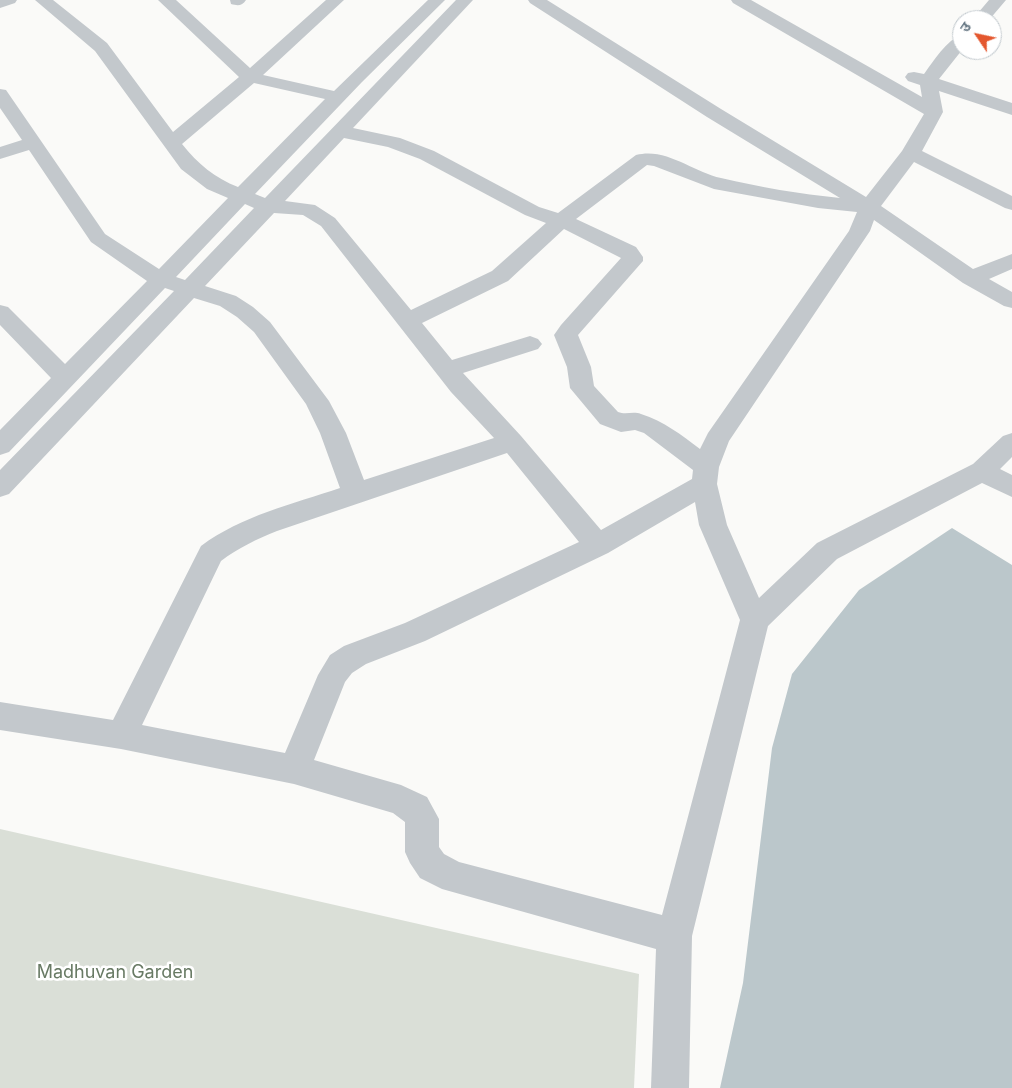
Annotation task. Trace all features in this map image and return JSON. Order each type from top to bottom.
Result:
[{"type":"street","points":[[0,3],[9,0]]},
{"type":"street","points":[[44,0],[101,47],[188,165],[214,185],[268,206],[308,209],[328,222],[447,370],[512,442],[598,545]]},
{"type":"street","points":[[166,0],[250,77],[338,97]]},
{"type":"street","points":[[172,143],[250,77],[336,0]]},
{"type":"street","points":[[0,446],[338,97],[436,0]]},
{"type":"street","points":[[0,487],[465,0]]},
{"type":"street","points":[[536,0],[714,113],[869,207],[971,278],[1012,301]]},
{"type":"street","points":[[989,10],[998,0]]},
{"type":"street","points":[[743,1],[934,112]]},
{"type":"street","points":[[755,620],[713,525],[705,475],[717,439],[859,231],[869,207],[911,153],[934,112],[928,82],[952,51]]},
{"type":"street","points":[[837,55],[855,57],[1012,109]]},
{"type":"street","points":[[0,94],[98,238],[133,263],[162,280],[228,301],[245,312],[262,327],[317,401],[333,433],[355,492]]},
{"type":"street","points":[[339,131],[393,142],[426,155],[542,216],[562,220],[616,245],[632,256],[632,262],[625,271],[575,323],[566,335],[579,367],[582,388],[609,418],[621,423],[636,421],[653,426],[705,475]]},
{"type":"street","points":[[0,153],[33,144]]},
{"type":"street","points":[[911,153],[1012,204]]},
{"type":"street","points":[[407,321],[500,276],[562,220],[649,158],[714,182],[736,187],[818,202],[869,207]]},
{"type":"street","points":[[971,278],[1012,261]]},
{"type":"street","points":[[0,312],[66,379]]},
{"type":"street","points":[[447,370],[530,344]]},
{"type":"street","points":[[121,735],[211,554],[223,543],[241,533],[355,492],[512,442]]},
{"type":"street","points":[[670,1088],[674,936],[755,620],[827,551],[1003,482],[1012,442]]},
{"type":"street","points":[[294,769],[333,675],[341,664],[355,655],[415,632],[598,545],[705,475]]},
{"type":"street","points":[[0,716],[121,735],[294,769],[401,800],[415,808],[422,818],[422,852],[432,866],[454,877],[674,936]]},
{"type":"green space","name":"Madhuvan Garden","points":[[0,829],[639,974],[634,1088],[0,1088]]},
{"type":"shaded area","points":[[952,528],[1012,565],[1012,1088],[720,1088],[743,983],[772,748],[792,674],[859,590]]}]
